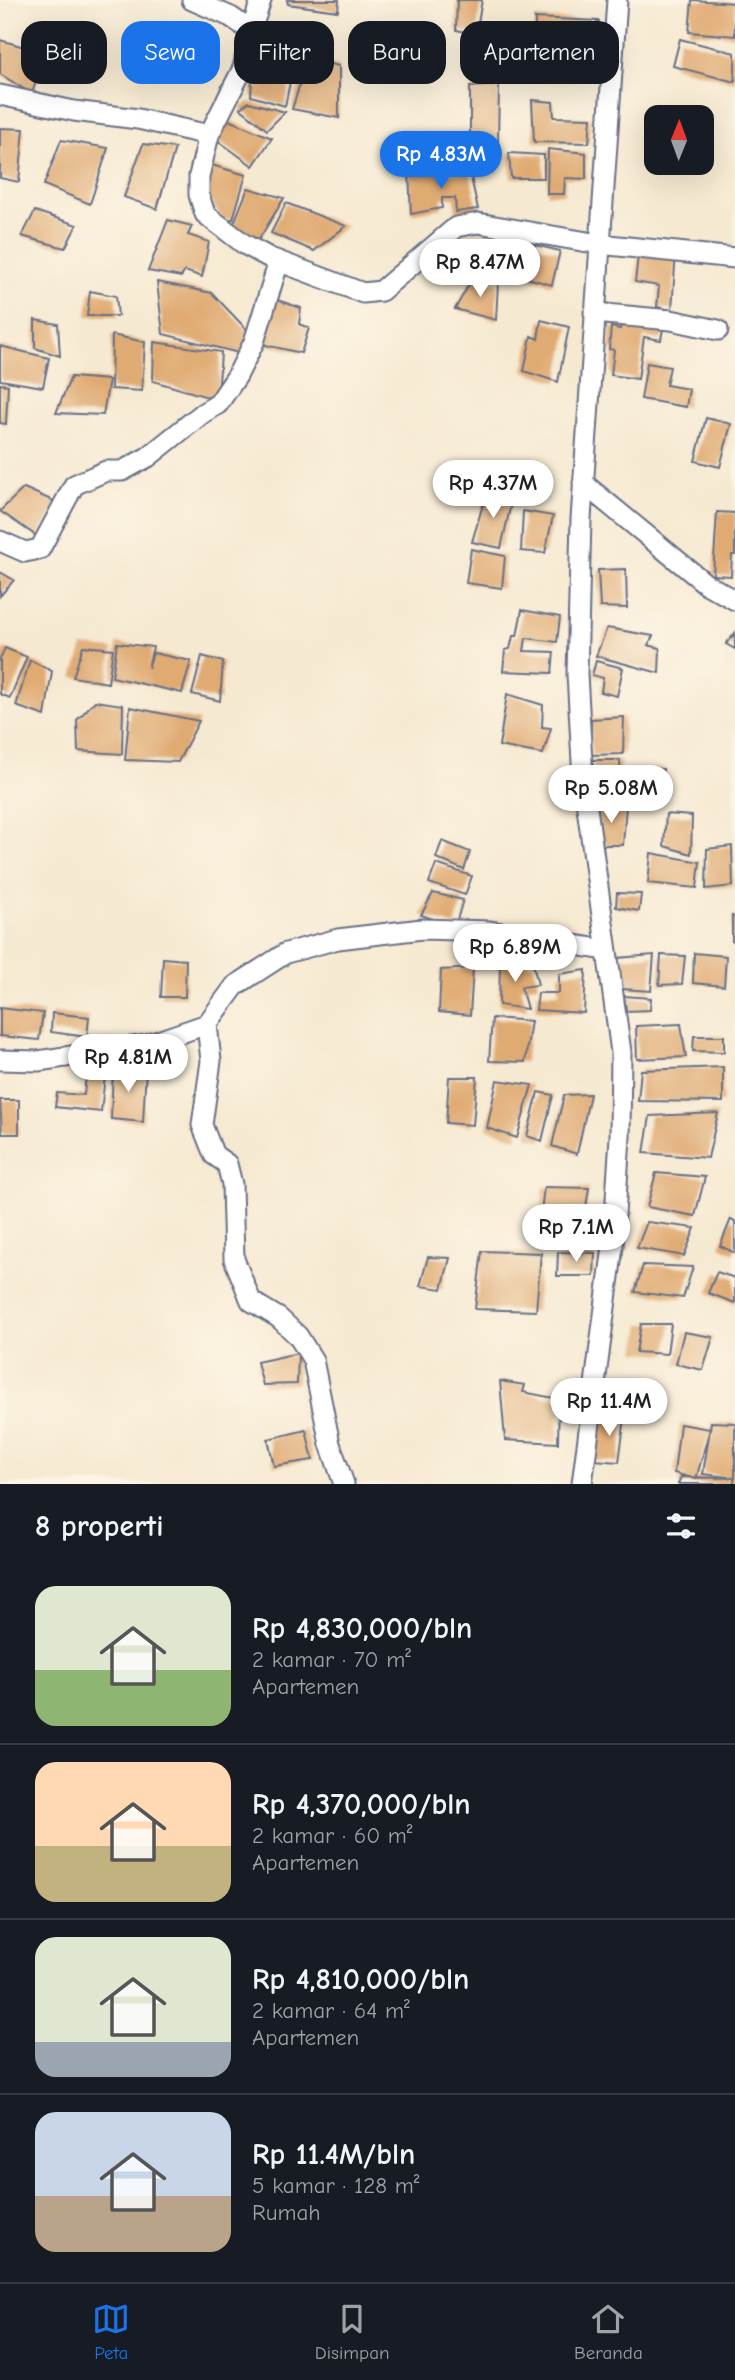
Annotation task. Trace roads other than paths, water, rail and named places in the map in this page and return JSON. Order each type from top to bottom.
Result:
[{"type":"street","points":[[192,0],[237,21]]},
{"type":"street","points":[[254,21],[261,0]]},
{"type":"street","points":[[582,1484],[613,1246],[620,1136],[621,1052],[583,779],[577,674],[583,484],[617,0]]},
{"type":"street","points":[[235,84],[209,135],[199,176],[199,195],[205,214],[244,244],[279,261],[363,293],[381,291],[456,227],[478,223],[599,244],[735,258]]},
{"type":"street","points":[[0,95],[209,135]]},
{"type":"street","points":[[0,541],[25,552],[40,549],[74,485],[106,471],[122,471],[148,457],[218,404],[237,376],[254,342],[279,261]]},
{"type":"street","points":[[594,313],[660,318],[718,330]]},
{"type":"street","points":[[583,484],[706,584],[735,600]]},
{"type":"street","points":[[0,1059],[38,1061],[146,1045],[207,1024],[235,986],[286,953],[338,939],[422,929],[490,931],[605,950]]},
{"type":"street","points":[[207,1024],[211,1061],[202,1125],[214,1155],[227,1164],[232,1184],[234,1259],[251,1301],[279,1318],[298,1336],[313,1360],[330,1444],[344,1484]]}]
